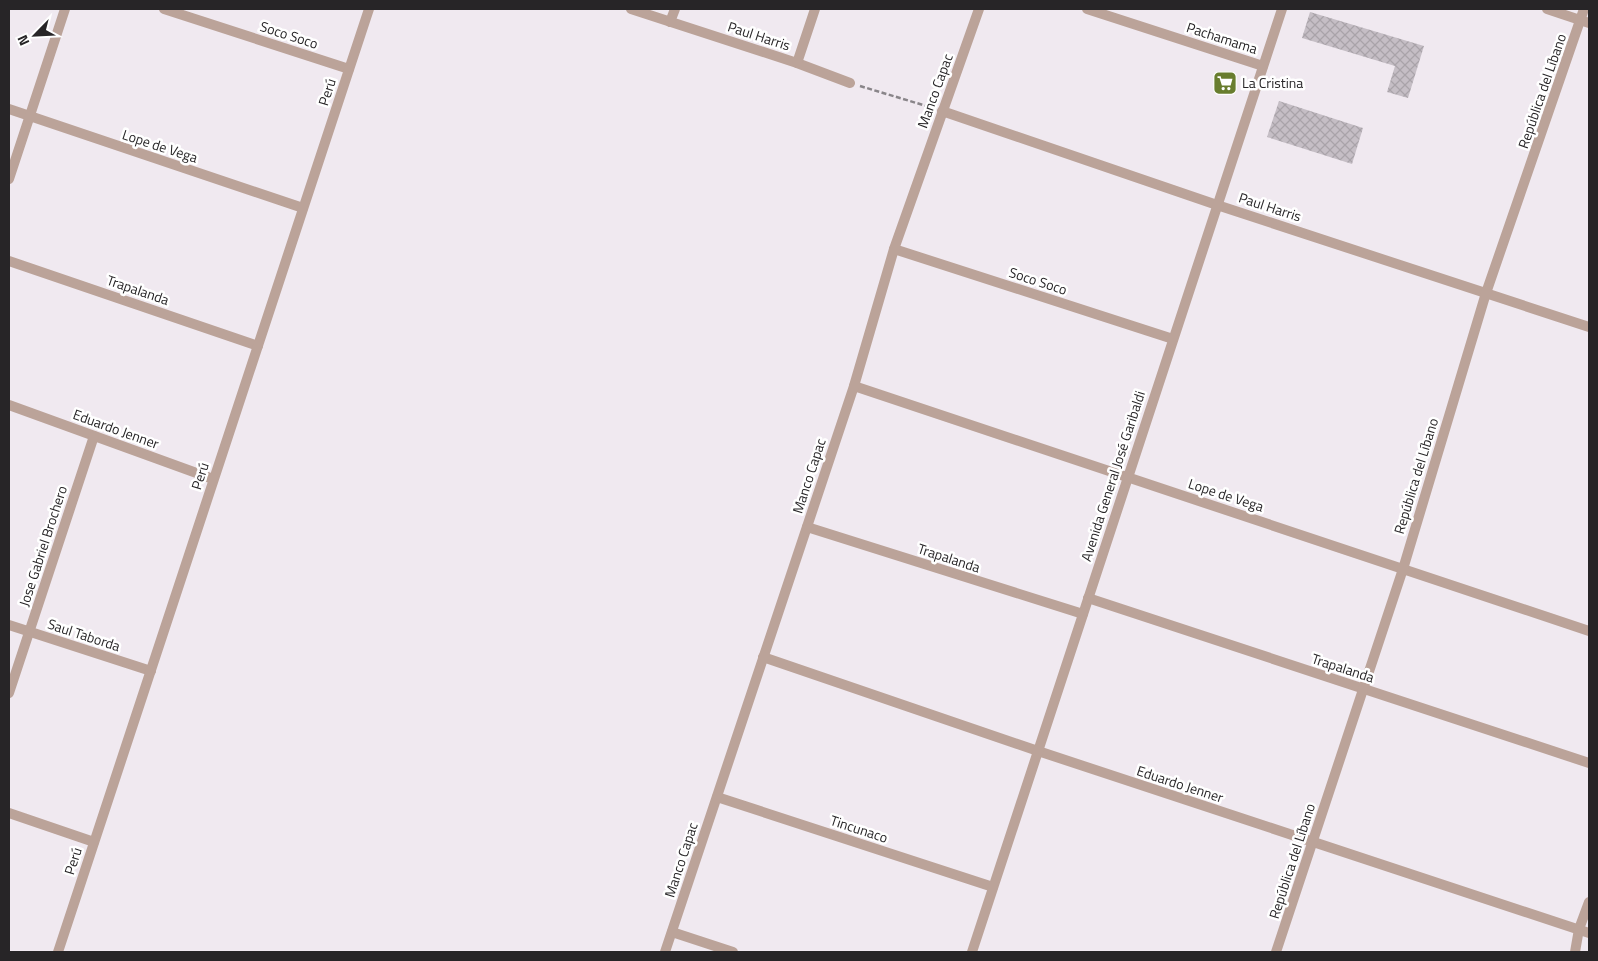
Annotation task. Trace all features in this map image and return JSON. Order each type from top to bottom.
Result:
[{"type":"street","points":[[9,179],[65,9]]},
{"type":"street","name":"Soco Soco","points":[[164,9],[349,69]]},
{"type":"street","name":"Perú","points":[[58,952],[369,9]]},
{"type":"street","name":"Paul Harris","points":[[631,9],[797,63],[850,83]]},
{"type":"street","points":[[670,22],[675,9]]},
{"type":"street","points":[[797,63],[815,9]]},
{"type":"street","name":"Manco Capac","points":[[665,952],[854,386],[894,249],[979,9]]},
{"type":"street","name":"Pachamama","points":[[1087,9],[1263,66]]},
{"type":"street","name":"Avenida General José Garibaldi","points":[[972,952],[1282,9]]},
{"type":"street","points":[[1547,9],[1585,21]]},
{"type":"street","name":"República del Líbano","points":[[1276,952],[1403,569],[1486,293],[1585,21],[1584,9]]},
{"type":"street","name":"Lope de Vega","points":[[9,110],[304,208]]},
{"type":"street","name":"Paul Harris","points":[[942,111],[1217,205],[1589,327]]},
{"type":"street","name":"Soco Soco","points":[[894,249],[1173,339]]},
{"type":"street","name":"Trapalanda","points":[[9,261],[258,346]]},
{"type":"street","name":"Lope de Vega","points":[[854,386],[1589,631]]},
{"type":"street","name":"Eduardo Jenner","points":[[9,405],[213,479]]},
{"type":"street","name":"Jose Gabriel Brochero","points":[[9,693],[94,436]]},
{"type":"street","name":"Trapalanda","points":[[807,527],[1083,614]]},
{"type":"street","name":"Trapalanda","points":[[1088,598],[1589,763]]},
{"type":"street","name":"Saul Taborda","points":[[9,625],[151,671]]},
{"type":"street","name":"Eduardo Jenner","points":[[764,657],[1038,751],[1589,933]]},
{"type":"street","name":"Tincunaco","points":[[717,798],[993,887]]},
{"type":"street","points":[[9,813],[94,842]]},
{"type":"street","points":[[1575,952],[1579,929],[1589,902]]},
{"type":"street","points":[[672,932],[732,952]]},
{"type":"path","points":[[850,83],[942,111]]},
{"type":"building","points":[[1310,12],[1424,46],[1408,98],[1387,92],[1395,66],[1302,38]]},
{"type":"building","points":[[1279,101],[1363,128],[1352,164],[1267,137]]},
{"type":"place","name":"La Cristina","points":[[1225,83]]}]
